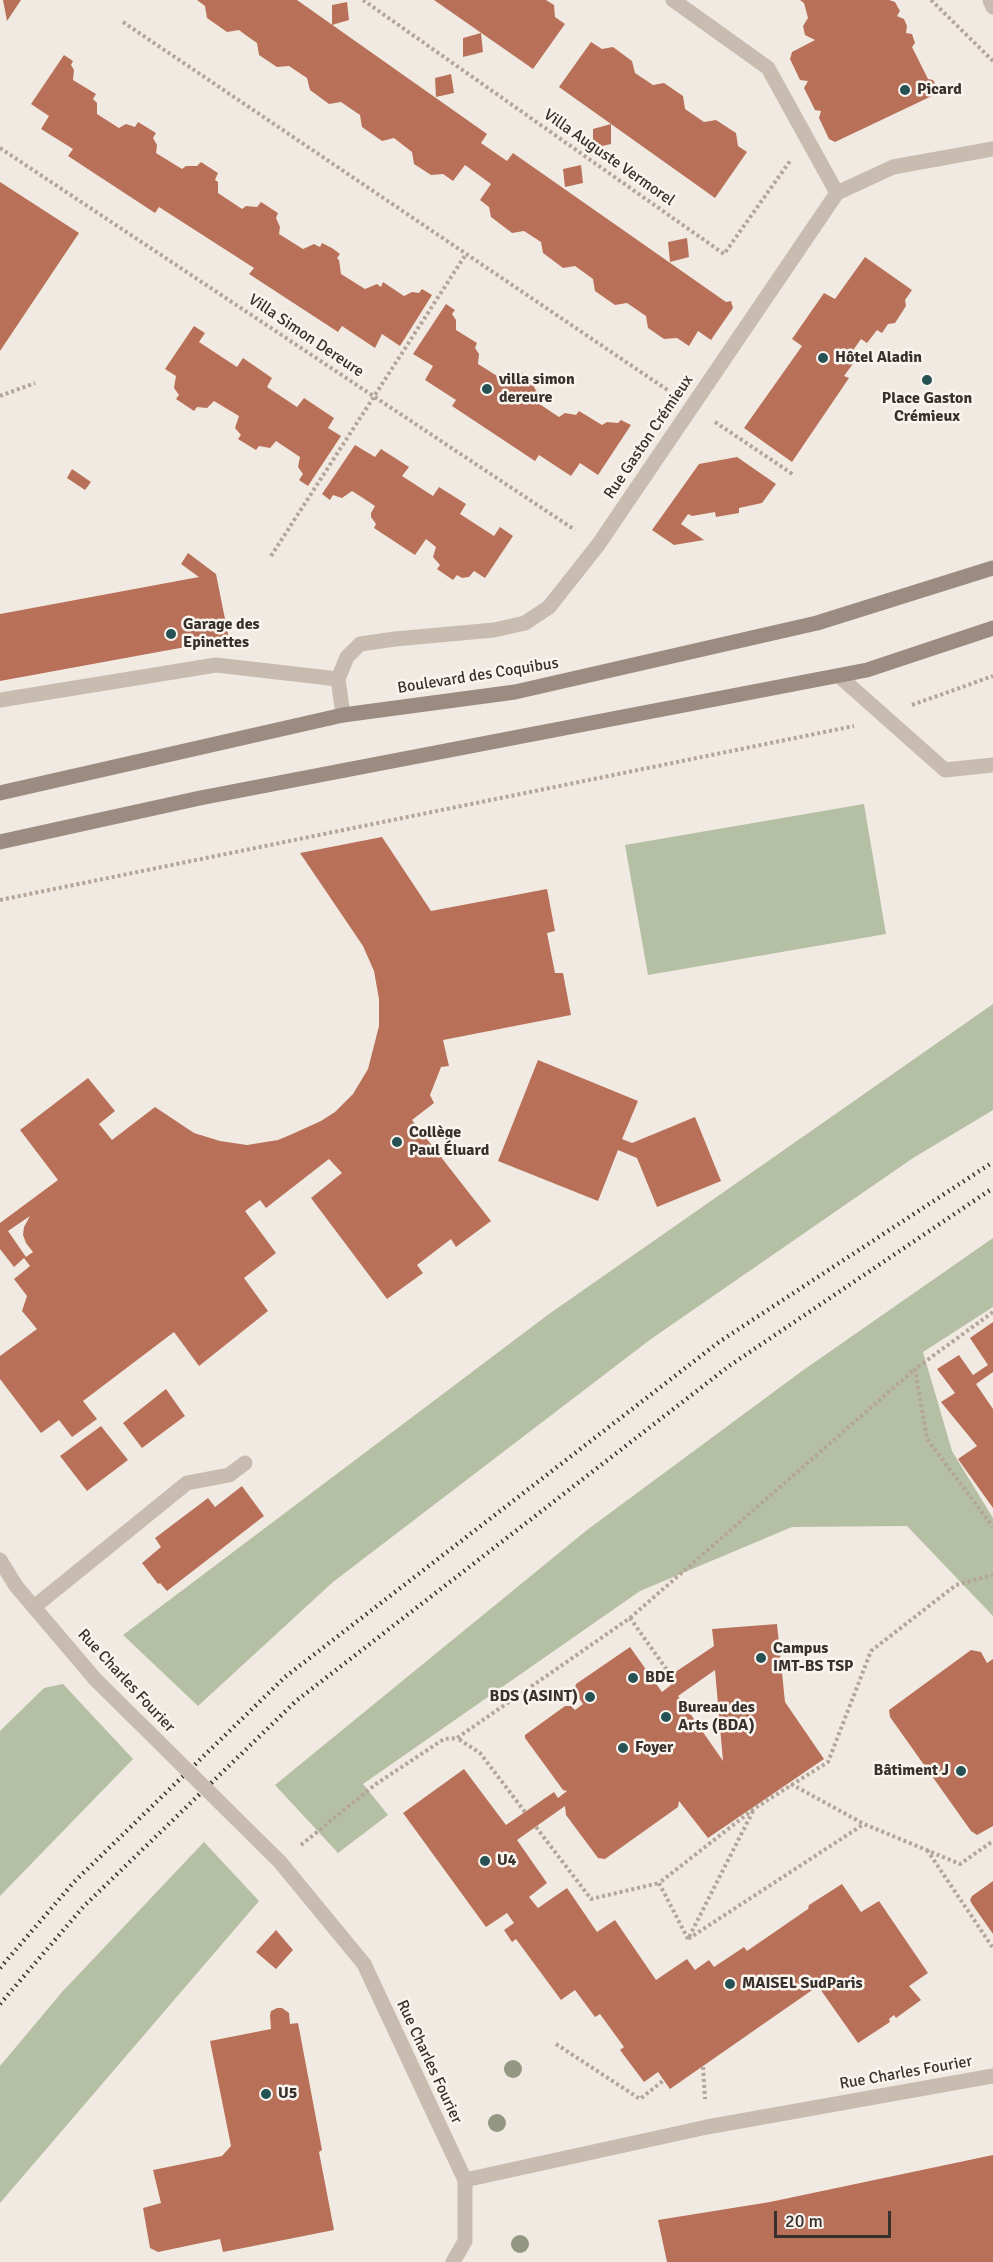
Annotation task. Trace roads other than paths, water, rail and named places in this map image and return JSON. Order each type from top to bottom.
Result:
[{"type":"main road","name":"Boulevard des Coquibus","points":[[0,793],[343,715],[515,692],[817,623],[993,568]]},
{"type":"main road","points":[[0,842],[200,798],[867,670],[993,628]]},
{"type":"street","points":[[673,0],[768,68],[837,193],[893,168],[993,149]]},
{"type":"street","points":[[990,0],[993,7]]},
{"type":"street","name":"Rue Gaston Crémieux","points":[[338,679],[347,657],[360,644],[494,630],[525,623],[549,607],[598,546],[837,193]]},
{"type":"street","points":[[0,700],[216,665],[338,679],[343,715]]},
{"type":"street","points":[[839,676],[945,770],[993,765]]},
{"type":"street","points":[[34,1607],[187,1483],[230,1475],[245,1463]]},
{"type":"street","name":"Rue Charles Fourier","points":[[0,1560],[16,1586],[95,1679],[280,1863],[364,1964],[465,2180],[707,2127],[993,2076]]},
{"type":"street","points":[[453,2262],[465,2241],[465,2180]]},
{"type":"railway","points":[[0,1968],[74,1882],[285,1677],[719,1342],[993,1162]]},
{"type":"railway","points":[[0,2004],[84,1906],[296,1701],[729,1366],[993,1188]]},
{"type":"place","name":"Picard","points":[[905,90]]},
{"type":"place","name":"Hôtel Aladin","points":[[823,358]]},
{"type":"place","name":"Place Gaston Crémieux","points":[[927,380]]},
{"type":"place","name":"villa simon dereure","points":[[487,389]]},
{"type":"place","name":"Garage des Epinettes","points":[[171,634]]},
{"type":"place","name":"Collège Paul Éluard","points":[[397,1142]]},
{"type":"place","name":"Campus IMT-BS TSP","points":[[761,1658]]},
{"type":"place","name":"BDE","points":[[633,1678]]},
{"type":"place","name":"BDS (ASINT)","points":[[590,1697]]},
{"type":"place","name":"Bureau des Arts (BDA)","points":[[666,1717]]},
{"type":"place","name":"Foyer","points":[[623,1748]]},
{"type":"place","name":"Bâtiment J","points":[[961,1771]]},
{"type":"place","name":"U4","points":[[485,1861]]},
{"type":"place","name":"MAISEL SudParis","points":[[730,1984]]},
{"type":"place","name":"U5","points":[[266,2094]]}]
